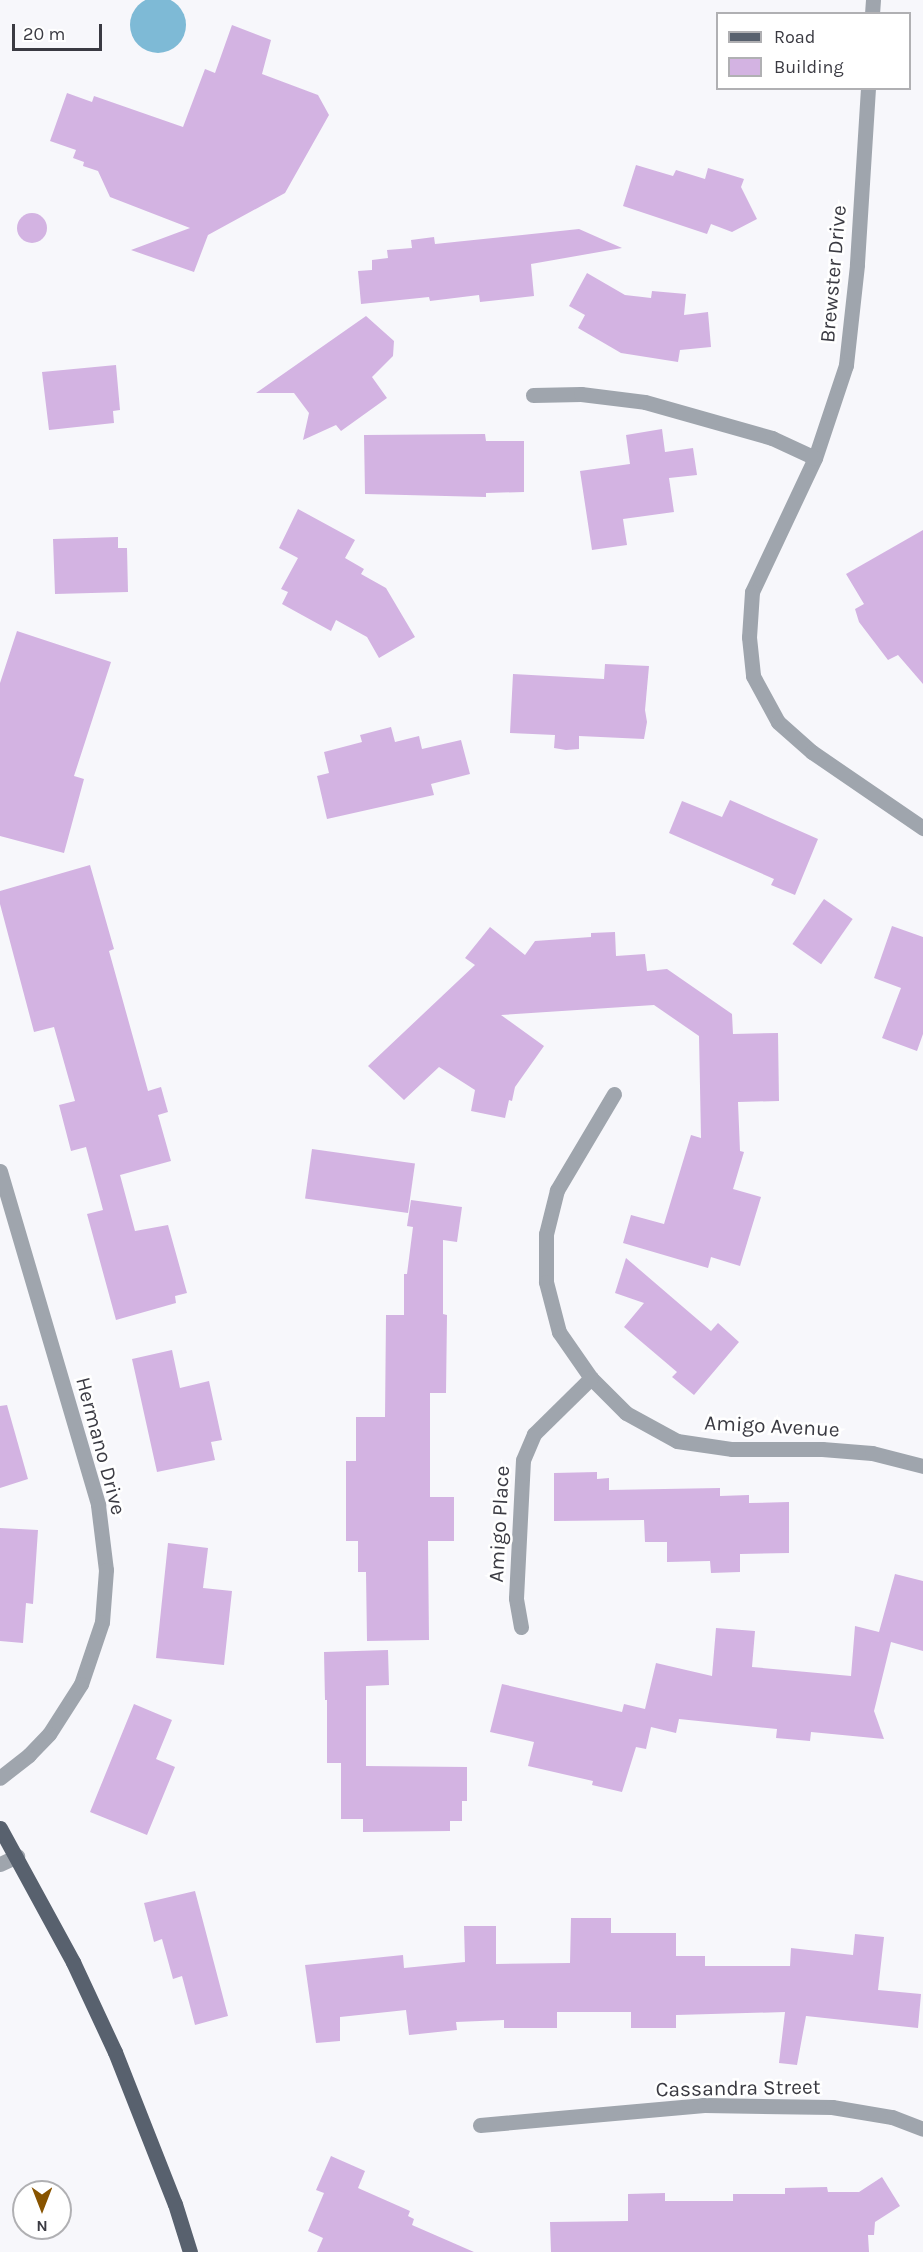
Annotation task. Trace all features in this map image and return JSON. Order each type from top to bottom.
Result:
[{"type":"main road","points":[[0,1828],[73,1962],[115,2052],[175,2204],[190,2252]]},
{"type":"street","name":"Brewster Drive","points":[[867,90],[857,265],[846,365],[815,458],[752,592],[749,637],[753,676],[778,722],[812,752],[923,828]]},
{"type":"street","points":[[533,396],[581,394],[645,402],[772,438],[815,458]]},
{"type":"street","name":"Amigo Avenue","points":[[614,1094],[557,1190],[546,1234],[546,1282],[559,1332],[591,1378],[626,1413],[677,1440],[732,1449],[822,1449],[872,1453],[923,1466]]},
{"type":"street","name":"Hermano Drive","points":[[0,1171],[98,1505],[106,1570],[102,1622],[81,1684],[49,1734],[29,1755],[0,1778]]},
{"type":"street","name":"Amigo Place","points":[[521,1627],[516,1598],[523,1460],[534,1434],[591,1378]]},
{"type":"street","points":[[0,1864],[17,1856]]},
{"type":"street","name":"Cassandra Street","points":[[480,2126],[704,2105],[832,2107],[892,2117],[923,2129]]},
{"type":"water","points":[[147,-1],[169,-1],[178,5],[185,20],[184,36],[178,45],[169,51],[158,53],[147,51],[138,45],[132,36],[130,25],[132,14],[138,5]]},
{"type":"building","points":[[232,25],[271,40],[262,74],[318,95],[329,115],[285,193],[208,235],[194,272],[131,250],[190,228],[110,197],[98,171],[83,166],[84,162],[73,158],[76,150],[50,141],[67,93],[92,102],[94,96],[183,127],[205,69],[215,73]]},
{"type":"building","points":[[636,165],[673,176],[676,170],[705,179],[708,168],[744,179],[741,187],[757,219],[732,232],[711,224],[707,234],[623,206]]},
{"type":"building","points":[[32,213],[43,217],[47,228],[43,239],[32,243],[21,239],[17,228],[21,217]]},
{"type":"building","points":[[579,229],[622,248],[531,264],[534,296],[480,302],[479,295],[430,301],[429,297],[361,304],[358,271],[372,270],[372,260],[388,258],[387,250],[412,248],[411,240],[434,237],[435,244]]},
{"type":"building","points":[[587,273],[625,295],[651,298],[652,291],[686,294],[684,315],[708,312],[711,347],[680,350],[678,362],[621,353],[578,328],[585,315],[569,306]]},
{"type":"building","points":[[366,316],[394,341],[393,356],[372,377],[387,398],[341,431],[336,425],[303,440],[309,413],[294,393],[256,393]]},
{"type":"building","points":[[116,365],[120,410],[113,411],[114,423],[49,430],[42,372]]},
{"type":"building","points":[[662,429],[665,452],[693,448],[697,475],[669,478],[674,512],[623,519],[627,545],[592,550],[580,471],[630,464],[626,435]]},
{"type":"building","points":[[485,434],[486,441],[524,441],[524,492],[486,493],[486,497],[365,494],[364,435]]},
{"type":"building","points":[[298,509],[355,540],[345,558],[364,569],[361,574],[386,588],[415,637],[379,658],[367,637],[336,620],[331,631],[282,604],[288,592],[281,589],[298,558],[279,548]]},
{"type":"building","points":[[923,530],[923,684],[898,655],[888,660],[859,622],[855,609],[864,604],[846,574]]},
{"type":"building","points":[[118,537],[118,548],[127,548],[128,592],[55,594],[53,539]]},
{"type":"building","points":[[17,631],[111,662],[74,776],[84,779],[64,853],[0,836],[0,683]]},
{"type":"building","points":[[605,664],[649,666],[645,710],[647,722],[644,739],[579,736],[579,749],[566,750],[554,748],[555,735],[510,733],[513,674],[604,679]]},
{"type":"building","points":[[391,727],[395,742],[419,736],[422,749],[461,740],[470,774],[431,784],[434,795],[327,819],[317,776],[329,773],[324,752],[362,742],[360,735]]},
{"type":"building","points":[[730,800],[818,839],[795,895],[771,885],[774,879],[669,833],[682,801],[722,817]]},
{"type":"building","points":[[90,865],[114,949],[109,951],[148,1091],[161,1087],[168,1112],[158,1115],[171,1161],[120,1175],[135,1231],[168,1225],[187,1293],[175,1296],[176,1303],[116,1320],[87,1214],[103,1210],[86,1147],[71,1151],[59,1105],[75,1101],[54,1027],[34,1032],[0,904],[0,891]]},
{"type":"building","points":[[824,899],[853,919],[821,964],[792,944]]},
{"type":"building","points":[[892,926],[923,937],[923,1034],[917,1051],[882,1038],[901,988],[874,978]]},
{"type":"building","points":[[490,927],[525,955],[535,941],[591,937],[591,933],[615,932],[616,956],[645,954],[647,971],[667,969],[732,1014],[733,1034],[778,1033],[779,1101],[738,1102],[740,1151],[744,1152],[733,1189],[761,1197],[740,1266],[711,1257],[708,1268],[623,1243],[631,1215],[664,1224],[691,1135],[701,1138],[699,1036],[654,1005],[501,1015],[544,1046],[515,1087],[505,1118],[471,1111],[475,1090],[439,1067],[404,1100],[368,1066],[475,965],[465,958]]},
{"type":"building","points":[[312,1149],[415,1163],[408,1213],[305,1199]]},
{"type":"building","points":[[411,1200],[462,1207],[457,1242],[443,1240],[443,1314],[447,1315],[446,1393],[430,1393],[430,1497],[454,1497],[454,1541],[428,1541],[429,1640],[367,1641],[366,1572],[358,1572],[358,1541],[346,1541],[346,1461],[356,1461],[356,1417],[385,1417],[386,1315],[404,1315],[404,1274],[407,1274],[413,1227],[407,1226]]},
{"type":"building","points":[[626,1258],[711,1331],[718,1323],[739,1342],[694,1395],[672,1377],[677,1372],[624,1327],[644,1303],[615,1293]]},
{"type":"building","points":[[172,1350],[180,1388],[209,1381],[222,1440],[211,1442],[215,1460],[157,1472],[132,1359]]},
{"type":"building","points":[[7,1405],[28,1479],[0,1488],[0,1406]]},
{"type":"building","points":[[597,1472],[597,1479],[609,1478],[609,1490],[720,1488],[720,1496],[749,1495],[749,1503],[789,1502],[789,1553],[740,1554],[740,1572],[711,1573],[710,1561],[667,1562],[667,1542],[645,1542],[644,1520],[554,1521],[554,1473]]},
{"type":"building","points":[[0,1528],[38,1530],[33,1604],[26,1603],[23,1643],[0,1641]]},
{"type":"building","points":[[168,1543],[208,1548],[203,1588],[232,1591],[224,1665],[156,1658]]},
{"type":"building","points":[[895,1574],[923,1581],[923,1651],[891,1642],[874,1711],[884,1739],[811,1732],[810,1741],[776,1738],[777,1729],[679,1719],[676,1733],[651,1727],[646,1749],[636,1747],[622,1792],[592,1785],[593,1781],[528,1766],[534,1742],[490,1732],[502,1684],[622,1712],[624,1704],[645,1709],[656,1663],[712,1676],[716,1628],[755,1631],[752,1667],[851,1676],[855,1626],[879,1632]]},
{"type":"building","points":[[388,1650],[389,1685],[366,1686],[366,1766],[467,1767],[467,1801],[462,1801],[462,1821],[450,1821],[450,1831],[363,1832],[363,1819],[341,1819],[341,1763],[327,1763],[324,1652]]},
{"type":"building","points":[[134,1704],[172,1720],[156,1759],[175,1767],[147,1835],[90,1812]]},
{"type":"building","points":[[195,1891],[228,2016],[195,2025],[182,1976],[173,1979],[162,1939],[154,1942],[144,1903]]},
{"type":"building","points":[[571,1918],[611,1918],[611,1933],[676,1933],[676,1956],[705,1956],[705,1966],[790,1966],[791,1948],[853,1955],[855,1934],[884,1937],[878,1990],[921,1994],[918,2028],[806,2016],[797,2065],[779,2063],[785,2012],[676,2015],[676,2028],[631,2028],[631,2012],[557,2012],[557,2028],[504,2028],[504,2020],[456,2022],[457,2030],[409,2035],[406,2010],[340,2017],[340,2041],[316,2043],[305,1965],[403,1955],[404,1968],[465,1962],[464,1926],[496,1926],[496,1964],[570,1963]]},
{"type":"building","points":[[331,2156],[365,2171],[358,2188],[410,2211],[408,2216],[414,2219],[412,2225],[474,2252],[317,2252],[323,2238],[308,2231],[324,2193],[316,2190]]},
{"type":"building","points":[[882,2177],[900,2206],[875,2222],[874,2235],[868,2235],[869,2252],[551,2252],[550,2222],[628,2221],[628,2194],[665,2193],[665,2201],[733,2201],[733,2194],[785,2194],[785,2188],[827,2187],[828,2192],[859,2192]]}]
